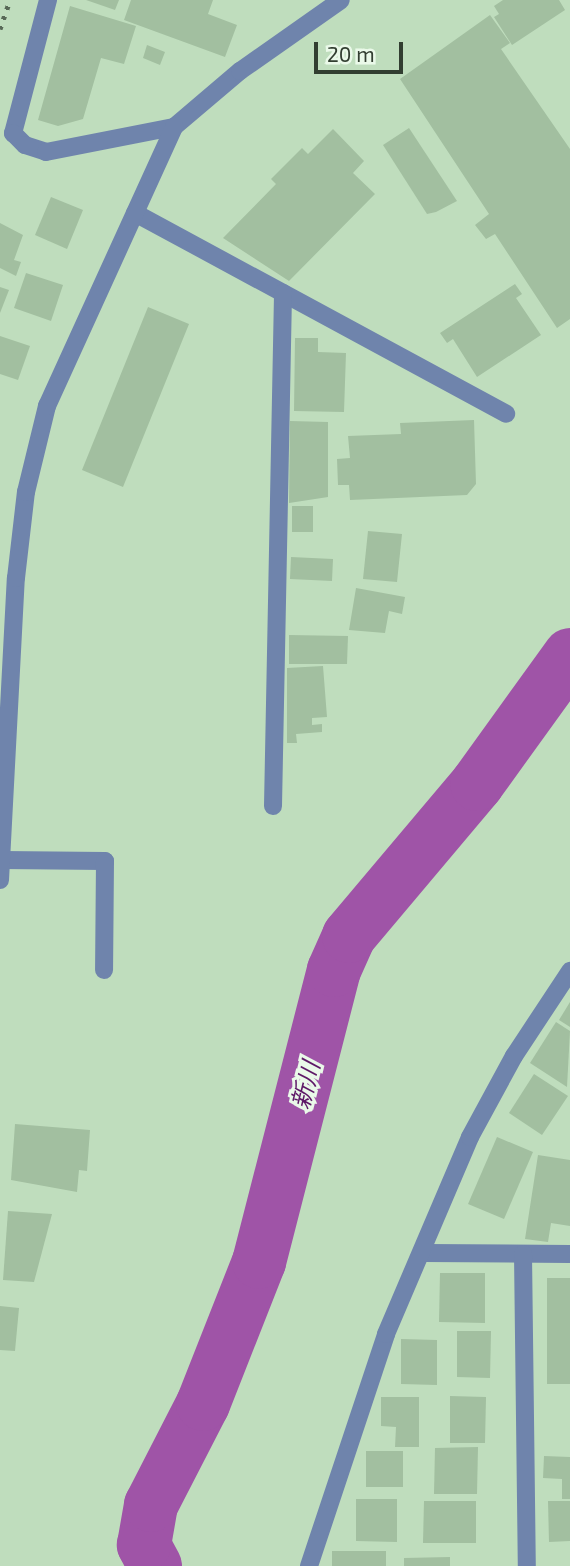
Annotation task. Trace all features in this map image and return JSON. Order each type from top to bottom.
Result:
[{"type":"street","points":[[48,0],[15,117],[13,133],[25,145],[46,152],[174,127]]},
{"type":"street","points":[[0,880],[16,578],[26,492],[47,406],[174,127],[240,71],[341,0]]},
{"type":"street","points":[[135,213],[506,415]]},
{"type":"street","points":[[273,806],[283,293]]},
{"type":"street","points":[[2,860],[105,861],[104,970]]},
{"type":"street","points":[[309,1566],[377,1359],[424,1253],[470,1137],[514,1056],[570,971]]},
{"type":"street","points":[[424,1253],[570,1254]]},
{"type":"street","points":[[523,1254],[527,1566]]},
{"type":"building","points":[[86,0],[119,0],[115,10]]},
{"type":"building","points":[[131,0],[213,0],[208,14],[237,25],[225,57],[124,20]]},
{"type":"building","points":[[503,0],[559,0],[565,10],[512,45],[494,17],[499,14],[494,6]]},
{"type":"building","points":[[70,6],[136,26],[124,64],[101,58],[83,119],[58,126],[38,120]]},
{"type":"building","points":[[490,15],[510,43],[501,49],[570,149],[570,319],[557,328],[495,234],[486,239],[475,225],[489,214],[400,79]]},
{"type":"building","points":[[147,45],[165,52],[160,65],[143,58]]},
{"type":"building","points":[[409,128],[457,201],[436,212],[427,214],[383,145]]},
{"type":"building","points":[[333,129],[364,161],[353,173],[375,194],[289,281],[223,238],[276,184],[271,179],[302,148],[308,154]]},
{"type":"building","points":[[51,197],[83,210],[67,249],[35,235]]},
{"type":"building","points":[[0,223],[23,235],[14,260],[21,262],[16,276],[0,268]]},
{"type":"building","points":[[26,273],[63,285],[51,321],[14,308]]},
{"type":"building","points":[[515,284],[522,294],[516,298],[541,335],[477,377],[453,339],[447,343],[440,333]]},
{"type":"building","points":[[0,287],[9,290],[0,313]]},
{"type":"building","points":[[148,307],[189,324],[123,487],[82,470]]},
{"type":"building","points":[[0,336],[30,346],[18,380],[0,374]]},
{"type":"building","points":[[295,338],[318,338],[318,352],[346,353],[344,412],[294,411]]},
{"type":"building","points":[[474,420],[476,484],[467,495],[350,500],[349,485],[338,485],[337,459],[350,458],[348,436],[401,434],[400,423]]},
{"type":"building","points":[[290,421],[328,422],[328,497],[289,503]]},
{"type":"building","points":[[292,506],[313,506],[313,532],[292,532]]},
{"type":"building","points":[[368,531],[402,534],[397,582],[363,579]]},
{"type":"building","points":[[291,557],[333,559],[332,581],[290,579]]},
{"type":"building","points":[[356,588],[405,597],[402,614],[389,611],[385,633],[349,630]]},
{"type":"building","points":[[289,635],[348,636],[347,664],[289,664]]},
{"type":"building","points":[[323,666],[327,717],[312,718],[312,725],[322,724],[322,732],[296,734],[297,743],[287,743],[287,668]]},
{"type":"building","points":[[570,1002],[570,1027],[559,1020]]},
{"type":"building","points":[[556,1022],[570,1031],[567,1087],[530,1063]]},
{"type":"building","points":[[534,1074],[568,1096],[542,1135],[509,1113]]},
{"type":"building","points":[[15,1124],[90,1130],[87,1171],[79,1170],[77,1192],[11,1180]]},
{"type":"building","points":[[497,1137],[533,1152],[504,1219],[468,1204]]},
{"type":"building","points":[[538,1155],[570,1160],[570,1226],[551,1223],[548,1242],[525,1239]]},
{"type":"building","points":[[8,1211],[52,1214],[34,1282],[3,1280]]},
{"type":"building","points":[[440,1273],[485,1273],[485,1323],[439,1322]]},
{"type":"building","points":[[547,1278],[570,1278],[570,1384],[547,1384]]},
{"type":"building","points":[[0,1306],[19,1308],[15,1351],[0,1350]]},
{"type":"building","points":[[457,1331],[491,1331],[490,1378],[457,1377]]},
{"type":"building","points":[[401,1339],[437,1340],[437,1385],[401,1384]]},
{"type":"building","points":[[450,1396],[486,1397],[485,1443],[450,1443]]},
{"type":"building","points":[[381,1397],[419,1397],[419,1447],[395,1447],[396,1427],[381,1426]]},
{"type":"building","points":[[478,1447],[477,1494],[434,1494],[435,1448]]},
{"type":"building","points":[[366,1451],[403,1451],[403,1487],[366,1487]]},
{"type":"building","points":[[544,1456],[570,1457],[570,1499],[562,1499],[562,1479],[543,1478]]},
{"type":"building","points":[[356,1499],[397,1499],[397,1542],[356,1541]]},
{"type":"building","points":[[424,1501],[476,1501],[476,1543],[423,1543]]},
{"type":"building","points":[[548,1501],[570,1501],[570,1541],[549,1542]]},
{"type":"building","points":[[332,1551],[386,1551],[386,1566],[332,1566]]},
{"type":"building","points":[[450,1557],[450,1566],[404,1566],[404,1558]]},
{"type":"waterway","name":"新川","points":[[155,1566],[144,1545],[151,1505],[203,1404],[259,1262],[334,970],[349,936],[477,784],[570,655]]},
{"type":"railway","points":[[0,29],[10,0]]}]
